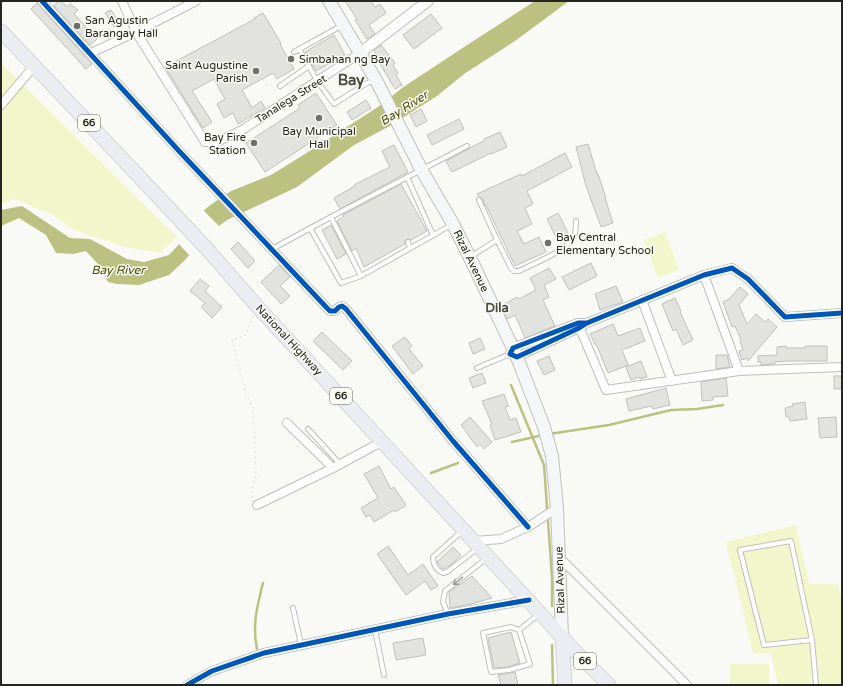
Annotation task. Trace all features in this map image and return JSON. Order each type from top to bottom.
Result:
[{"type":"main road","name":"Rizal Avenue","points":[[329,1],[376,80],[470,257],[544,427],[552,456],[557,508],[562,636]]},
{"type":"main road","name":"National Highway","points":[[1,31],[177,216],[256,305],[540,613],[609,685]]},
{"type":"main road","points":[[562,636],[565,685]]},
{"type":"street","points":[[42,1],[237,213],[327,308],[330,311],[335,311],[342,306],[346,309],[458,446],[528,527]]},
{"type":"street","points":[[122,1],[136,32]]},
{"type":"street","points":[[91,53],[196,1]]},
{"type":"street","name":"Tanalega Street","points":[[136,32],[205,142],[217,142],[242,130],[360,54],[428,1]]},
{"type":"street","points":[[1,105],[35,65]]},
{"type":"street","points":[[513,353],[704,274],[732,268],[748,279],[785,317],[842,313]]},
{"type":"street","points":[[704,274],[739,371]]},
{"type":"street","points":[[642,300],[672,381]]},
{"type":"street","points":[[579,326],[606,390],[739,371],[842,367]]},
{"type":"street","points":[[287,423],[337,466]]},
{"type":"street","points":[[257,505],[337,466],[383,441]]},
{"type":"street","points":[[481,548],[528,527],[557,508]]},
{"type":"street","points":[[559,558],[687,685]]},
{"type":"street","points":[[188,685],[212,671],[264,653],[448,614],[529,600]]},
{"type":"lane","points":[[294,52],[344,25]]},
{"type":"lane","points":[[299,49],[318,82],[334,104],[367,83],[376,80]]},
{"type":"lane","points":[[280,86],[309,66]]},
{"type":"lane","points":[[272,249],[331,216],[385,192],[407,177],[466,146]]},
{"type":"lane","points":[[407,177],[433,235]]},
{"type":"lane","points":[[479,200],[511,268],[514,271],[519,271],[561,249],[569,243],[574,236],[576,221]]},
{"type":"lane","points":[[331,216],[361,276]]},
{"type":"lane","points":[[310,228],[341,283],[361,276],[453,224]]},
{"type":"lane","points":[[470,257],[498,240]]},
{"type":"lane","points":[[408,242],[410,248]]},
{"type":"lane","points":[[478,368],[513,353]]},
{"type":"lane","points":[[308,429],[337,466]]},
{"type":"lane","points":[[464,529],[433,557],[433,562],[438,571],[443,573],[448,572],[481,548]]},
{"type":"lane","points":[[812,640],[764,645],[740,550],[790,541],[812,640],[816,685]]},
{"type":"lane","points":[[448,614],[443,602],[445,591],[481,548]]},
{"type":"lane","points":[[293,608],[301,644]]},
{"type":"lane","points":[[519,630],[540,613]]},
{"type":"lane","points":[[511,627],[519,630],[530,664],[509,670],[491,672],[482,633],[511,627]]},
{"type":"lane","points":[[375,629],[384,675]]},
{"type":"path","points":[[263,78],[267,85],[280,86]]},
{"type":"path","points":[[256,305],[246,335],[232,340],[246,394],[253,408],[256,474],[251,494],[257,505]]},
{"type":"shaded area","points":[[1,63],[177,237],[159,253],[124,247],[74,230],[51,214],[15,199],[1,204]]},
{"type":"shaded area","points":[[665,232],[679,270],[658,278],[644,240]]},
{"type":"shaded area","points":[[796,525],[809,584],[838,584],[842,605],[842,685],[778,685],[771,654],[753,653],[726,542]]},
{"type":"shaded area","points":[[730,664],[769,664],[769,685],[730,685]]},
{"type":"water","name":"Bay River","points":[[535,1],[569,1],[515,41],[464,74],[437,96],[388,127],[354,145],[297,187],[227,220],[207,235],[185,260],[169,275],[139,285],[108,282],[97,263],[86,251],[73,254],[56,253],[46,235],[19,218],[1,226],[1,210],[22,206],[70,238],[90,239],[127,259],[144,262],[169,255],[182,241],[193,220],[209,206],[231,191],[271,175],[305,154],[381,105],[402,88]]},
{"type":"pier","points":[[202,209],[221,228],[208,237],[191,257],[178,243],[191,219]]},
{"type":"building","points":[[58,1],[61,1],[67,7],[70,4],[78,10],[74,14],[97,39],[90,45],[54,6]]},
{"type":"building","points":[[345,1],[371,1],[375,7],[380,4],[386,13],[369,25],[375,34],[367,39],[355,20],[357,19]]},
{"type":"building","points":[[37,3],[92,64],[86,69],[31,9]]},
{"type":"building","points":[[111,10],[120,24],[114,27],[105,13]]},
{"type":"building","points":[[263,13],[281,43],[280,44],[294,69],[277,79],[273,73],[242,90],[252,108],[261,101],[265,108],[238,124],[233,113],[224,118],[217,104],[225,99],[214,79],[192,91],[212,122],[203,128],[165,67],[255,19],[254,18]]},
{"type":"building","points":[[431,14],[442,28],[414,49],[403,35]]},
{"type":"building","points":[[334,35],[345,55],[316,71],[305,52]]},
{"type":"building","points":[[381,45],[395,63],[393,65],[398,73],[396,75],[402,85],[395,89],[375,54],[374,50]]},
{"type":"building","points":[[316,93],[337,125],[265,172],[246,143],[300,108],[298,105]]},
{"type":"building","points":[[366,100],[371,108],[352,120],[347,112]]},
{"type":"building","points":[[421,109],[427,121],[416,127],[410,115]]},
{"type":"building","points":[[459,119],[464,129],[432,145],[427,135]]},
{"type":"building","points":[[500,132],[507,147],[452,172],[446,161],[485,140],[484,139]]},
{"type":"building","points":[[588,144],[613,223],[601,227],[586,186],[576,147]]},
{"type":"building","points":[[394,145],[408,172],[340,209],[334,198],[355,186],[354,185],[390,167],[382,151]]},
{"type":"building","points":[[565,153],[572,167],[527,191],[533,204],[525,208],[532,224],[517,231],[524,244],[539,237],[546,252],[515,266],[486,205],[485,206],[482,198],[477,194],[521,174],[522,176]]},
{"type":"building","points":[[401,184],[427,231],[411,240],[407,239],[405,244],[364,267],[356,248],[352,251],[337,221],[344,216],[343,215]]},
{"type":"building","points":[[558,213],[568,233],[557,239],[547,219]]},
{"type":"building","points":[[331,225],[346,254],[337,259],[322,230]]},
{"type":"building","points":[[238,242],[255,261],[248,268],[231,249]]},
{"type":"building","points":[[591,263],[597,276],[569,290],[562,277]]},
{"type":"building","points":[[279,265],[290,277],[280,286],[290,296],[281,304],[261,282]]},
{"type":"building","points":[[549,268],[556,279],[544,285],[549,297],[543,300],[555,326],[525,338],[515,315],[507,319],[501,306],[517,297],[519,299],[536,290],[530,278]]},
{"type":"building","points":[[200,279],[209,286],[205,291],[222,307],[212,318],[201,307],[205,303],[190,291]]},
{"type":"building","points":[[616,286],[623,302],[600,310],[595,294]]},
{"type":"building","points":[[740,287],[748,294],[739,305],[747,324],[756,314],[765,322],[768,319],[777,327],[748,361],[747,358],[742,360],[739,351],[743,350],[741,340],[735,326],[732,327],[723,302],[729,299]]},
{"type":"building","points":[[675,298],[693,340],[683,345],[676,329],[673,331],[662,304]]},
{"type":"building","points":[[613,324],[618,336],[640,328],[645,341],[622,350],[628,365],[608,373],[597,346],[590,334]]},
{"type":"building","points":[[322,332],[352,361],[343,370],[313,341]]},
{"type":"building","points":[[405,337],[412,346],[409,349],[423,366],[413,374],[392,346]]},
{"type":"building","points":[[480,338],[485,349],[473,354],[469,343]]},
{"type":"building","points":[[786,346],[786,348],[805,348],[805,346],[827,346],[827,361],[786,361],[775,362],[775,364],[761,365],[761,362],[758,362],[758,356],[777,355],[777,347]]},
{"type":"building","points":[[716,355],[727,355],[730,367],[716,369]]},
{"type":"building","points":[[549,356],[555,370],[544,375],[537,361]]},
{"type":"building","points":[[641,361],[647,377],[640,379],[640,377],[631,380],[626,367]]},
{"type":"building","points":[[482,373],[486,383],[473,388],[469,378]]},
{"type":"building","points":[[834,376],[842,376],[842,389],[834,389]]},
{"type":"building","points":[[726,378],[728,396],[713,397],[713,400],[702,401],[701,382]]},
{"type":"building","points":[[666,388],[670,405],[653,409],[652,406],[629,411],[626,399]]},
{"type":"building","points":[[504,394],[508,406],[505,407],[510,420],[516,418],[521,432],[495,440],[490,425],[492,424],[482,401]]},
{"type":"building","points":[[805,402],[807,419],[790,421],[789,417],[786,417],[785,408],[793,406],[792,404]]},
{"type":"building","points":[[470,417],[492,442],[484,449],[480,444],[477,447],[461,425]]},
{"type":"building","points":[[836,417],[837,437],[820,438],[818,418]]},
{"type":"building","points":[[379,466],[391,489],[394,487],[406,505],[395,512],[394,510],[374,522],[370,515],[366,517],[361,508],[378,498],[364,474]]},
{"type":"building","points":[[388,546],[408,575],[423,564],[438,586],[431,590],[425,581],[406,595],[377,554]]},
{"type":"building","points":[[453,547],[461,555],[451,565],[443,569],[437,562]]},
{"type":"building","points":[[472,576],[492,598],[450,608],[449,592]]},
{"type":"building","points":[[511,632],[520,663],[508,667],[494,668],[488,638]]},
{"type":"building","points":[[423,638],[426,655],[396,660],[393,643]]},
{"type":"building","points":[[515,672],[518,685],[501,685],[498,675]]},
{"type":"waterway","points":[[511,385],[544,465],[552,577],[552,606]]},
{"type":"waterway","points":[[549,434],[609,425],[671,410],[697,409],[723,405]]},
{"type":"waterway","points":[[512,442],[543,435]]},
{"type":"waterway","points":[[431,473],[458,463]]},
{"type":"waterway","points":[[257,649],[255,624],[263,583]]},
{"type":"waterway","points":[[552,645],[553,685]]},
{"type":"cycle path","points":[[42,1],[179,151],[327,308],[330,311],[335,311],[342,306],[346,309],[453,441],[528,527]]},
{"type":"cycle path","points":[[587,323],[578,323],[513,348],[510,354],[517,357],[587,323],[704,275],[732,268],[748,279],[785,317],[842,313]]},
{"type":"cycle path","points":[[187,685],[212,671],[264,653],[448,614],[529,600]]},
{"type":"place","name":"San Agustin Barangay Hall","points":[[77,26]]},
{"type":"place","name":"Simbahan ng Bay","points":[[291,59]]},
{"type":"place","name":"Saint Augustine Parish","points":[[256,71]]},
{"type":"place","name":"Bay Municipal Hall","points":[[319,118]]},
{"type":"place","name":"Bay Fire Station","points":[[254,143]]},
{"type":"place","name":"Bay Central Elementary School","points":[[548,243]]},
{"type":"district","name":"Bay","points":[[351,80]]},
{"type":"district","name":"Dila","points":[[497,308]]}]
